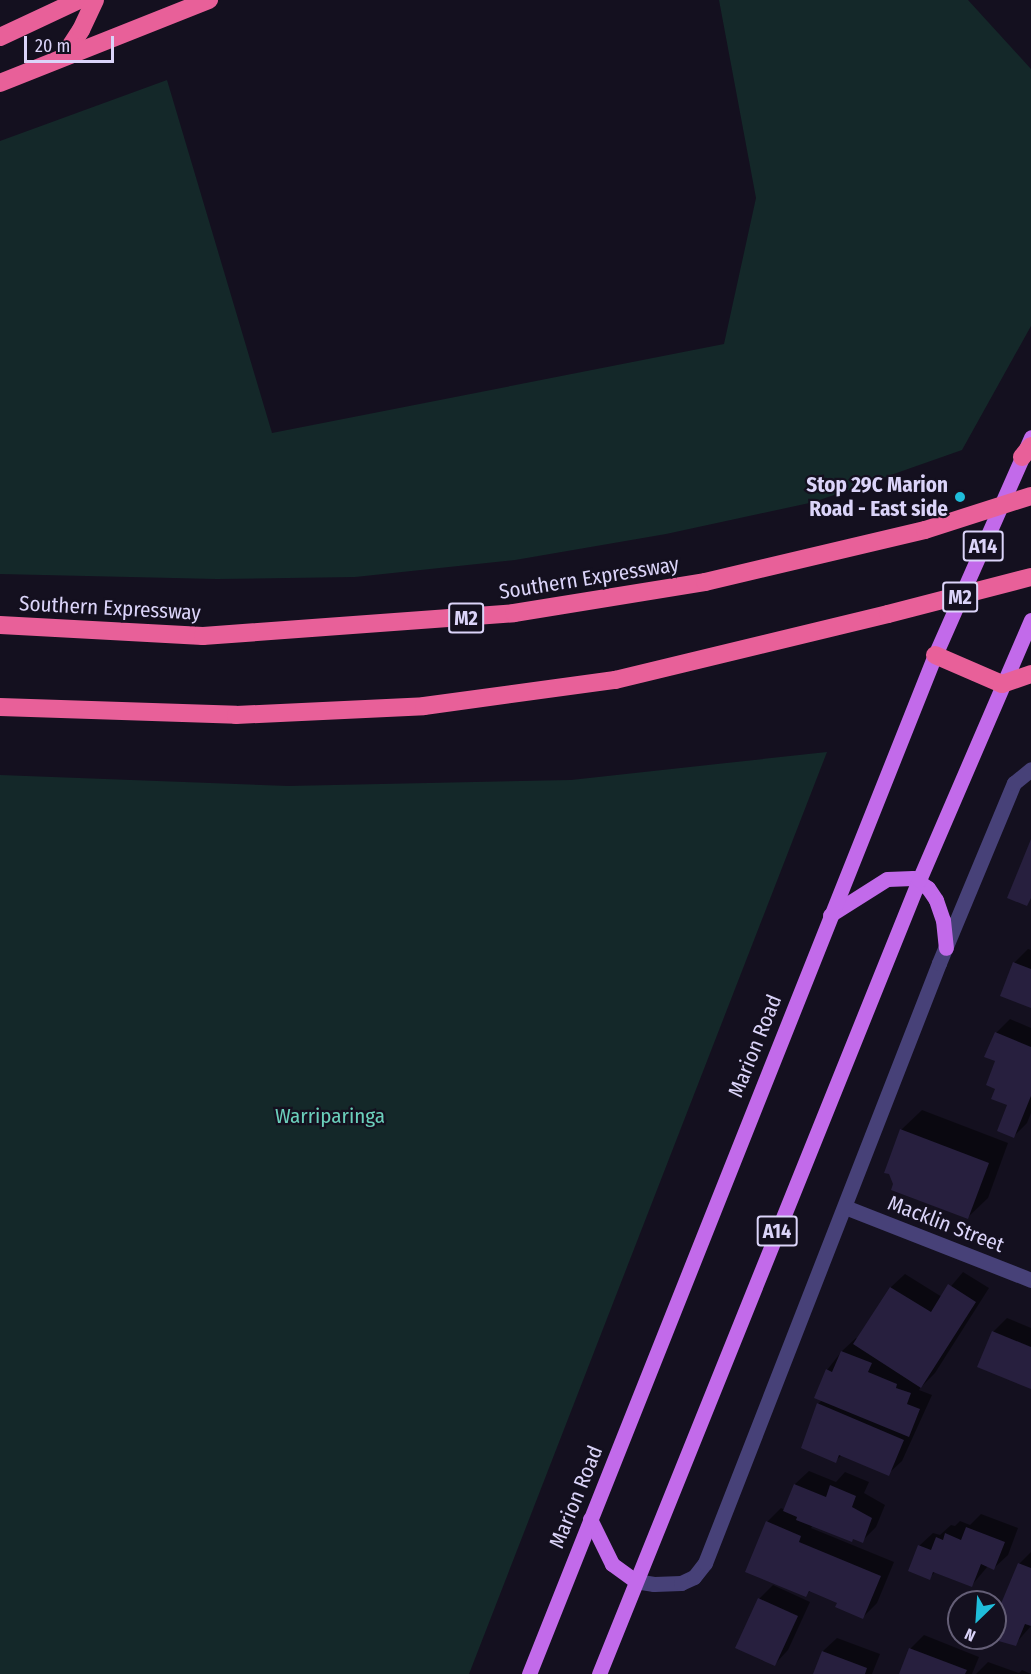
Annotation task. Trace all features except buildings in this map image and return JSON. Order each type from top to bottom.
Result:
[{"type":"highway","points":[[0,37],[80,0]]},
{"type":"highway","points":[[64,56],[81,30],[95,0]]},
{"type":"highway","points":[[0,83],[208,0]]},
{"type":"highway","name":"Southern Expressway","points":[[0,625],[203,636],[503,614],[705,582],[925,530],[1031,496]]},
{"type":"highway","name":"M2","points":[[0,707],[236,715],[424,706],[615,680],[1031,577]]},
{"type":"highway","points":[[935,655],[1002,684],[1031,674]]},
{"type":"main road","name":"Marion Road","points":[[529,1674],[935,655],[1031,437]]},
{"type":"main road","name":"A14","points":[[599,1674],[919,880],[1031,620]]},
{"type":"main road","points":[[830,915],[887,879],[906,877],[919,880],[928,888],[940,907],[946,948]]},
{"type":"main road","points":[[590,1519],[612,1564],[635,1581]]},
{"type":"street","points":[[635,1581],[654,1584],[681,1583],[694,1577],[702,1569],[946,948],[1014,783],[1031,769]]},
{"type":"street","name":"Macklin Street","points":[[845,1208],[1031,1280]]},
{"type":"green space","points":[[719,0],[968,0],[1031,69],[1031,326],[962,450],[814,502],[666,534],[515,560],[355,577],[217,579],[0,574],[0,141],[167,80],[272,433],[724,344],[756,198]]},
{"type":"green space","name":"Warriparinga","points":[[827,752],[469,1674],[0,1674],[0,775],[288,786],[571,780]]},
{"type":"place","name":"Stop 29C Marion Road - East side","points":[[960,497]]}]
